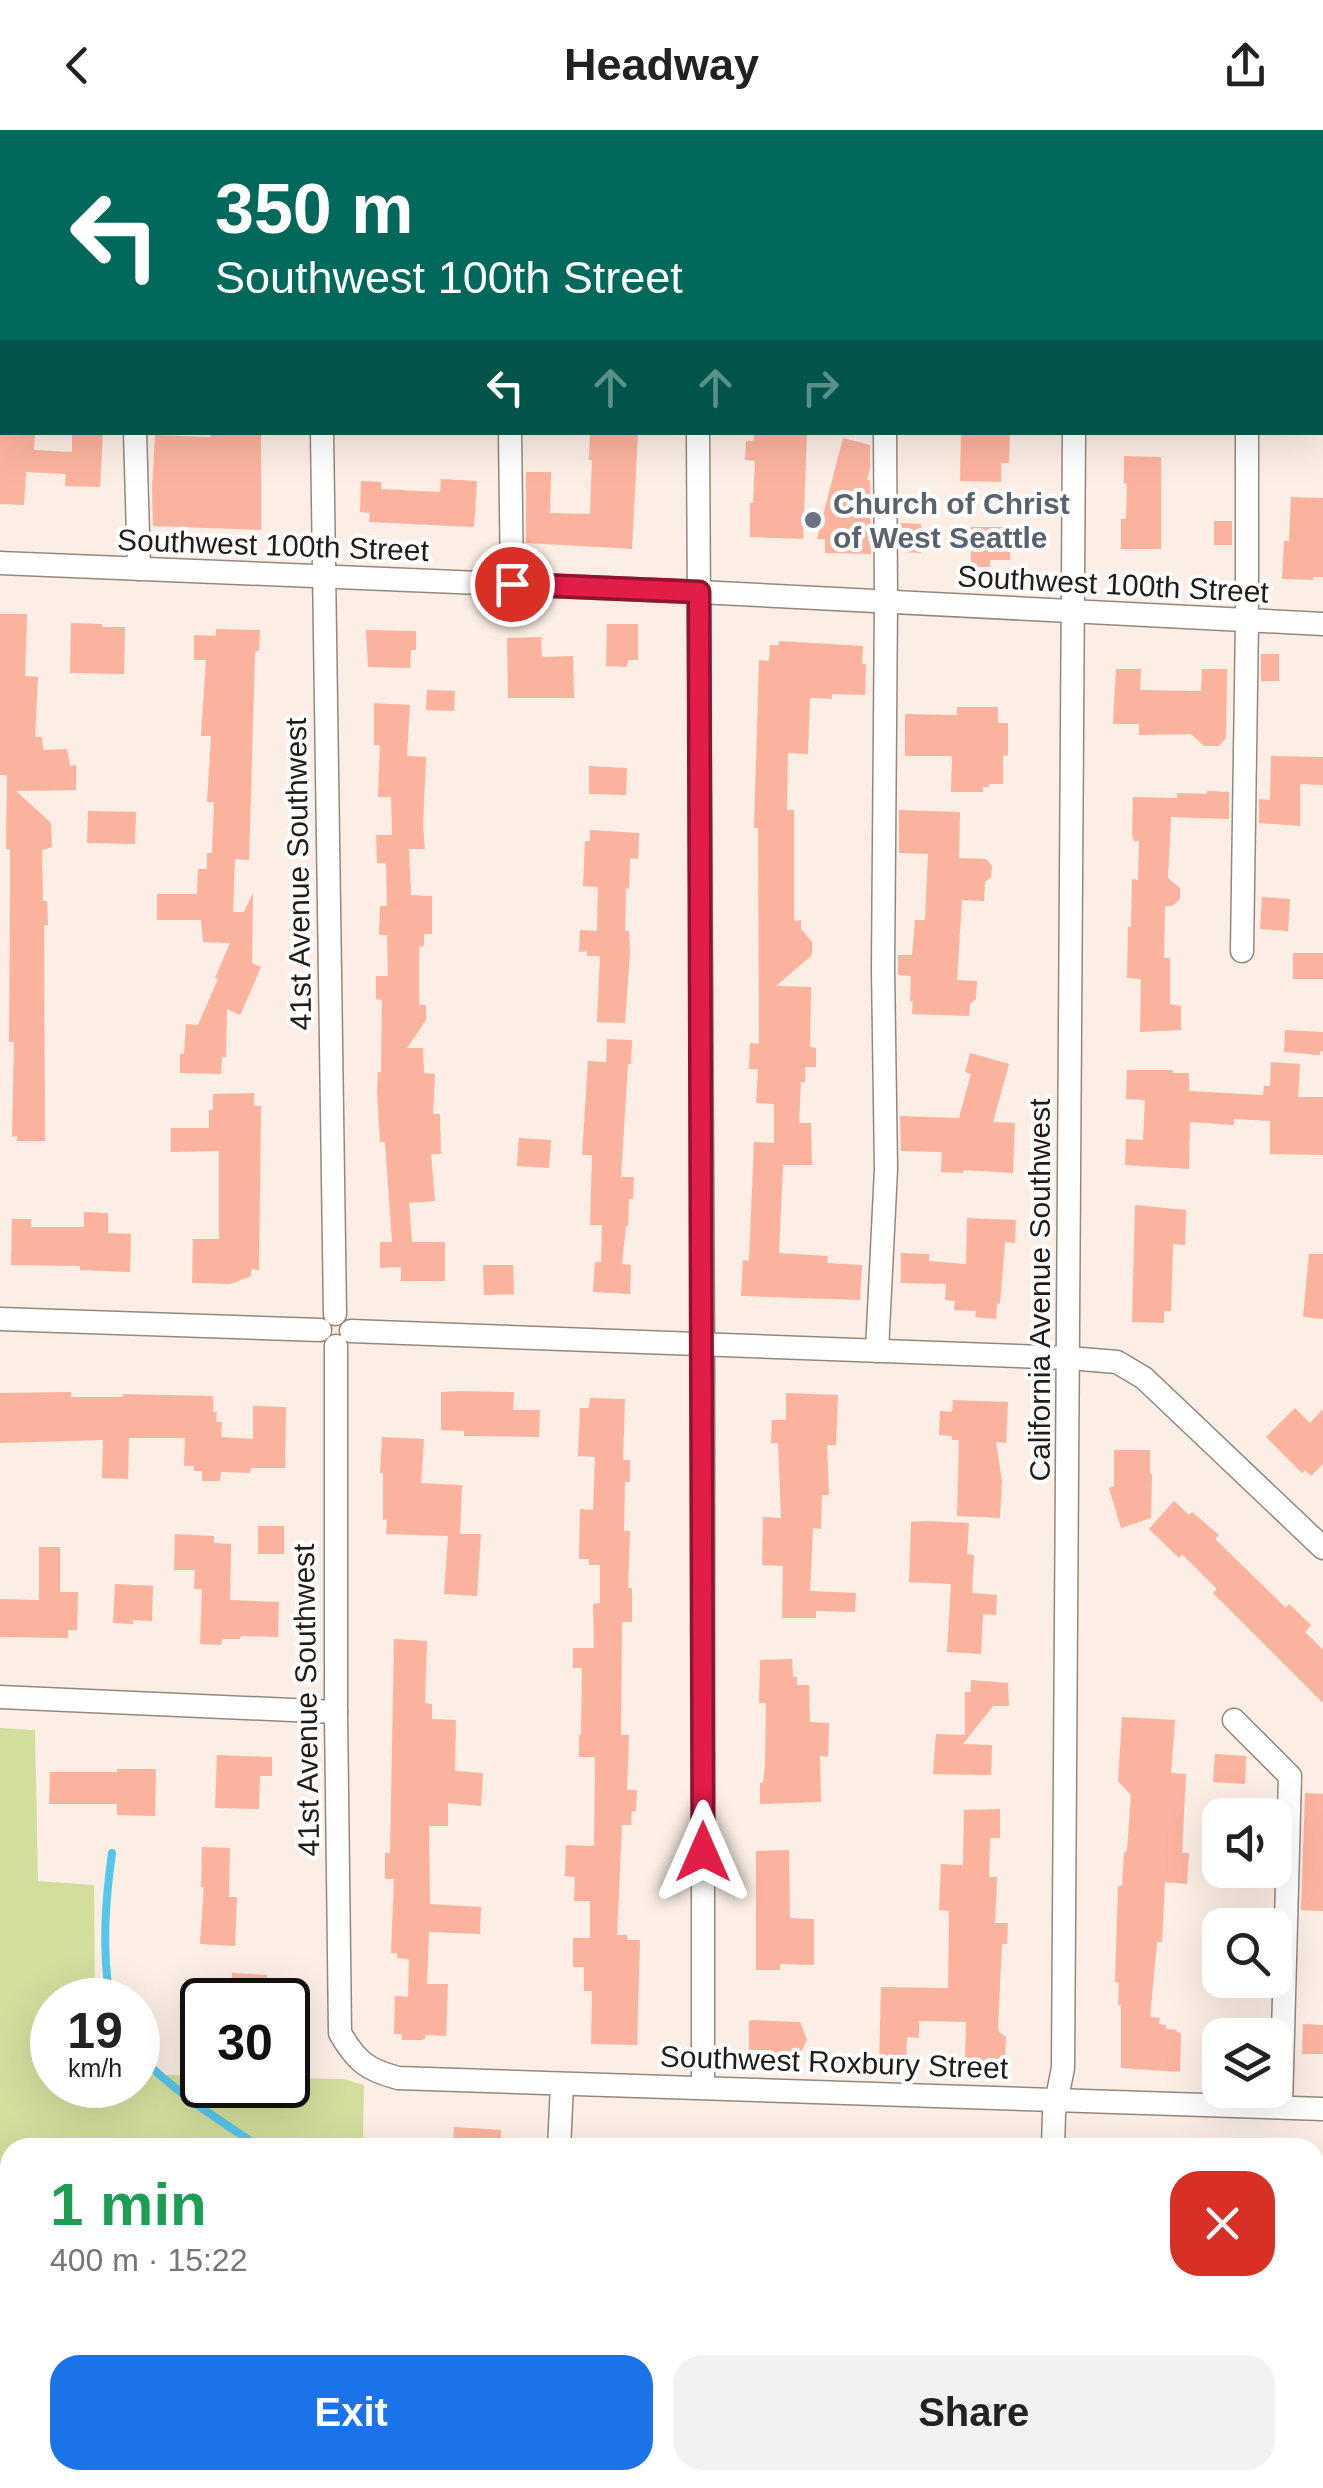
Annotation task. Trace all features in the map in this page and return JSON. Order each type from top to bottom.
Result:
[{"type":"street","points":[[136,435],[139,569]]},
{"type":"street","name":"41st Avenue Southwest","points":[[322,435],[336,1330],[340,2034],[351,2051]]},
{"type":"street","points":[[510,435],[512,584]]},
{"type":"street","points":[[698,435],[703,2087]]},
{"type":"street","points":[[877,1351],[886,1169],[882,968],[885,435]]},
{"type":"street","name":"California Avenue Southwest","points":[[1053,2138],[1064,2068],[1074,435]]},
{"type":"street","points":[[1242,951],[1247,435]]},
{"type":"street","name":"Southwest 100th Street","points":[[0,563],[699,592],[1323,624]]},
{"type":"street","points":[[0,1318],[1117,1362],[1144,1378],[1323,1548]]},
{"type":"street","points":[[0,1697],[336,1712]]},
{"type":"street","points":[[1234,1720],[1290,1776],[1283,2018]]},
{"type":"street","name":"Southwest Roxbury Street","points":[[351,2051],[365,2066],[398,2078],[1202,2105]]},
{"type":"street","points":[[559,2138],[562,2085]]},
{"type":"street","name":"Southwest Roxbury Street","points":[[1292,2107],[1323,2108]]},
{"type":"green space","points":[[0,1728],[35,1730],[38,1881],[94,1885],[95,1978],[30,1978],[30,2108],[160,2108],[160,2075],[180,2075],[180,2108],[310,2108],[310,2078],[343,2079],[364,2085],[363,2138],[0,2138]]},
{"type":"building","points":[[0,435],[35,435],[34,450],[72,452],[72,435],[103,435],[100,487],[65,486],[66,474],[26,472],[24,505],[0,504]]},
{"type":"building","points":[[155,435],[261,435],[261,530],[153,526]]},
{"type":"building","points":[[590,435],[638,435],[632,549],[526,543],[526,472],[551,472],[550,513],[590,514]]},
{"type":"building","points":[[754,435],[807,435],[803,539],[750,537],[755,461],[745,460],[746,441],[754,441]]},
{"type":"building","points":[[961,435],[1010,435],[1009,463],[1001,463],[1001,482],[960,481]]},
{"type":"building","points":[[843,438],[870,445],[867,480],[871,554],[825,553],[825,539],[817,539]]},
{"type":"building","points":[[1124,456],[1161,457],[1161,549],[1121,549],[1121,519],[1126,519]]},
{"type":"building","points":[[441,479],[477,481],[474,527],[369,522],[370,513],[360,512],[361,481],[381,482],[381,489],[440,492]]},
{"type":"building","points":[[1291,497],[1323,498],[1323,577],[1282,579]]},
{"type":"building","points":[[1214,521],[1232,521],[1232,545],[1214,545]]},
{"type":"building","points":[[901,523],[921,524],[921,553],[901,552]]},
{"type":"building","points":[[971,527],[1013,527],[1010,560],[990,560],[990,567],[971,567]]},
{"type":"building","points":[[0,614],[27,614],[25,676],[38,677],[35,737],[42,737],[43,750],[67,749],[70,766],[76,765],[76,790],[16,791],[51,823],[52,847],[42,850],[43,901],[47,901],[48,925],[44,925],[45,1141],[17,1141],[17,1136],[12,1137],[10,849],[6,849],[7,775],[0,775]]},
{"type":"building","points":[[71,623],[125,627],[124,674],[70,673]]},
{"type":"building","points":[[607,624],[638,624],[638,660],[628,660],[627,667],[606,666]]},
{"type":"building","points":[[216,629],[260,630],[259,650],[255,652],[249,860],[235,859],[233,912],[244,912],[253,893],[252,963],[261,967],[240,1015],[227,1009],[226,1057],[222,1057],[221,1074],[180,1073],[186,1024],[198,1025],[230,943],[203,942],[201,920],[157,920],[157,894],[197,894],[198,869],[207,869],[207,853],[212,853],[214,802],[207,802],[211,736],[201,736],[206,660],[194,660],[194,635],[216,636]]},
{"type":"building","points":[[366,630],[416,631],[416,650],[411,650],[410,668],[368,667]]},
{"type":"building","points":[[541,637],[542,657],[573,656],[574,698],[508,698],[507,638]]},
{"type":"building","points":[[779,641],[863,646],[862,664],[866,664],[865,695],[810,698],[808,754],[788,753],[787,810],[794,810],[794,921],[801,920],[801,929],[812,942],[812,955],[776,986],[811,987],[810,1047],[816,1048],[816,1067],[805,1067],[805,1082],[801,1082],[799,1123],[811,1123],[812,1165],[783,1165],[779,1253],[828,1256],[827,1263],[862,1265],[860,1300],[741,1296],[743,1260],[749,1261],[754,1142],[774,1143],[774,1104],[756,1103],[758,1069],[749,1069],[750,1043],[759,1044],[758,828],[754,828],[759,660],[769,661],[770,645],[779,645]]},
{"type":"building","points":[[1261,654],[1279,654],[1279,681],[1261,681]]},
{"type":"building","points":[[1116,669],[1141,669],[1140,690],[1201,691],[1202,669],[1227,669],[1226,738],[1219,746],[1204,746],[1191,734],[1139,735],[1139,724],[1113,724]]},
{"type":"building","points":[[427,690],[455,691],[454,711],[426,710]]},
{"type":"building","points":[[374,703],[410,705],[407,756],[426,757],[425,849],[409,849],[411,895],[432,896],[432,934],[424,934],[424,946],[419,947],[419,1005],[426,1005],[426,1020],[407,1048],[423,1048],[424,1073],[435,1074],[433,1114],[440,1114],[441,1154],[431,1154],[435,1201],[409,1203],[412,1242],[445,1242],[445,1281],[401,1281],[401,1267],[380,1268],[380,1242],[392,1242],[377,1092],[382,1000],[376,999],[376,976],[388,976],[387,935],[379,935],[380,906],[387,906],[386,863],[377,863],[376,835],[392,835],[391,797],[378,797],[380,745],[374,745]]},
{"type":"building","points":[[957,707],[998,707],[998,723],[1008,723],[1003,784],[989,784],[983,792],[951,792],[952,756],[905,756],[905,714],[957,715]]},
{"type":"building","points":[[1271,756],[1323,757],[1323,785],[1300,784],[1300,826],[1259,823],[1259,799],[1270,800]]},
{"type":"building","points":[[589,766],[627,768],[626,795],[589,794]]},
{"type":"building","points":[[1229,792],[1229,819],[1171,817],[1168,878],[1180,888],[1180,899],[1165,906],[1164,958],[1170,958],[1170,1004],[1181,1006],[1181,1030],[1140,1032],[1141,979],[1127,978],[1132,879],[1138,880],[1139,841],[1134,841],[1132,835],[1133,797],[1177,798],[1177,793]]},
{"type":"building","points":[[899,810],[960,812],[959,858],[986,859],[992,866],[991,877],[985,882],[984,901],[962,900],[957,980],[977,981],[976,999],[970,1004],[969,1016],[912,1014],[911,976],[898,975],[898,955],[912,955],[915,920],[925,920],[928,854],[899,853]]},
{"type":"building","points":[[88,811],[136,812],[135,844],[87,843]]},
{"type":"building","points":[[590,830],[639,833],[638,859],[630,858],[629,889],[626,888],[625,931],[629,931],[630,953],[625,1023],[597,1022],[600,956],[579,952],[580,930],[597,931],[598,887],[583,886],[585,841],[590,841]]},
{"type":"building","points":[[1262,897],[1290,899],[1288,931],[1260,929]]},
{"type":"building","points":[[1293,953],[1323,953],[1323,979],[1293,979]]},
{"type":"building","points":[[1285,1030],[1323,1032],[1323,1051],[1320,1055],[1284,1052]]},
{"type":"building","points":[[607,1039],[632,1040],[621,1177],[634,1177],[622,1264],[631,1265],[630,1294],[593,1292],[595,1262],[601,1262],[602,1225],[590,1225],[592,1155],[582,1155],[588,1061],[606,1062]]},
{"type":"building","points":[[970,1053],[1009,1064],[993,1122],[1015,1123],[1013,1173],[941,1172],[942,1152],[901,1151],[900,1116],[959,1118],[971,1074],[965,1072]]},
{"type":"building","points":[[1271,1062],[1300,1064],[1298,1097],[1323,1097],[1323,1155],[1270,1154],[1270,1121],[1234,1119],[1234,1125],[1190,1122],[1189,1169],[1125,1165],[1126,1139],[1143,1140],[1145,1100],[1126,1099],[1127,1070],[1189,1073],[1189,1091],[1263,1095],[1264,1086],[1270,1086]]},
{"type":"building","points":[[254,1093],[254,1106],[261,1106],[259,1270],[251,1269],[251,1276],[230,1284],[192,1283],[193,1239],[219,1239],[219,1151],[171,1152],[171,1128],[209,1128],[213,1094]]},
{"type":"building","points":[[519,1138],[551,1140],[549,1168],[517,1166]]},
{"type":"building","points":[[1135,1205],[1186,1210],[1185,1245],[1173,1244],[1171,1311],[1164,1311],[1164,1323],[1132,1322]]},
{"type":"building","points":[[84,1212],[108,1213],[108,1233],[131,1234],[130,1272],[80,1270],[80,1266],[11,1265],[12,1219],[31,1219],[31,1227],[84,1227]]},
{"type":"building","points":[[967,1218],[1016,1220],[1015,1243],[1005,1242],[996,1319],[975,1317],[976,1311],[954,1310],[955,1301],[945,1300],[946,1284],[901,1283],[901,1253],[929,1254],[929,1261],[966,1264]]},
{"type":"building","points":[[1309,1254],[1323,1254],[1323,1319],[1303,1317]]},
{"type":"building","points":[[483,1265],[513,1265],[514,1294],[484,1295]]},
{"type":"building","points":[[71,1392],[71,1397],[213,1396],[216,1422],[222,1422],[221,1437],[253,1439],[253,1406],[286,1407],[285,1468],[221,1472],[220,1481],[202,1481],[202,1471],[184,1466],[185,1438],[129,1438],[128,1479],[102,1478],[103,1440],[0,1443],[0,1393]]},
{"type":"building","points":[[441,1392],[514,1392],[513,1410],[540,1410],[539,1437],[464,1436],[464,1431],[441,1430]]},
{"type":"building","points":[[786,1393],[838,1395],[836,1445],[827,1445],[829,1495],[822,1495],[821,1529],[813,1528],[810,1591],[856,1593],[855,1612],[816,1611],[816,1618],[782,1618],[783,1566],[762,1565],[763,1517],[781,1518],[778,1443],[771,1443],[772,1420],[786,1420]]},
{"type":"building","points":[[590,1398],[625,1399],[623,1460],[630,1460],[630,1482],[625,1482],[624,1531],[630,1531],[628,1588],[632,1588],[632,1622],[622,1622],[621,1735],[629,1735],[627,1790],[637,1790],[631,1825],[622,1825],[617,1935],[640,1940],[637,2045],[591,2044],[592,1991],[584,1991],[584,1967],[573,1967],[573,1938],[590,1938],[590,1901],[574,1901],[575,1877],[565,1876],[566,1845],[594,1846],[595,1757],[579,1757],[582,1668],[573,1668],[573,1648],[594,1648],[593,1604],[600,1603],[600,1565],[589,1565],[589,1559],[579,1559],[580,1509],[593,1510],[595,1457],[578,1456],[580,1408],[589,1408]]},
{"type":"building","points":[[953,1400],[1008,1402],[1006,1443],[996,1442],[1002,1481],[1000,1518],[957,1516],[959,1440],[939,1435],[940,1411],[952,1412]]},
{"type":"building","points":[[1295,1408],[1310,1423],[1323,1409],[1323,1464],[1311,1476],[1305,1470],[1302,1473],[1266,1437]]},
{"type":"building","points":[[382,1437],[424,1439],[421,1483],[462,1485],[460,1534],[481,1534],[477,1596],[444,1594],[448,1536],[386,1534],[380,1473]]},
{"type":"building","points":[[1114,1450],[1150,1450],[1151,1518],[1121,1528],[1109,1488],[1114,1486]]},
{"type":"building","points":[[1174,1501],[1219,1535],[1215,1539],[1286,1608],[1289,1604],[1311,1625],[1305,1632],[1323,1650],[1323,1703],[1213,1593],[1217,1589],[1182,1554],[1179,1558],[1149,1529]]},
{"type":"building","points":[[911,1522],[969,1523],[967,1554],[974,1555],[972,1593],[997,1595],[996,1615],[983,1614],[981,1654],[947,1652],[951,1584],[909,1582]]},
{"type":"building","points":[[258,1526],[284,1526],[284,1554],[258,1554]]},
{"type":"building","points":[[175,1534],[214,1536],[214,1543],[231,1544],[230,1600],[279,1602],[278,1637],[241,1636],[222,1639],[221,1645],[200,1644],[202,1589],[194,1589],[195,1570],[174,1570]]},
{"type":"building","points":[[39,1547],[60,1547],[60,1592],[78,1592],[77,1630],[68,1630],[68,1638],[0,1637],[0,1599],[39,1600]]},
{"type":"building","points":[[115,1584],[153,1586],[152,1621],[113,1623]]},
{"type":"building","points":[[394,1639],[427,1641],[425,1703],[432,1704],[432,1719],[456,1720],[455,1771],[483,1773],[481,1806],[448,1803],[448,1826],[429,1826],[430,1904],[481,1907],[480,1934],[429,1932],[427,1984],[448,1984],[446,2036],[425,2035],[422,2040],[402,2040],[402,2034],[394,2034],[395,1996],[408,1997],[409,1959],[391,1953],[394,1879],[385,1879],[385,1853],[390,1853]]},
{"type":"building","points":[[792,1659],[797,1685],[809,1685],[810,1722],[829,1723],[828,1757],[820,1756],[821,1802],[760,1804],[766,1703],[759,1703],[760,1660]]},
{"type":"building","points":[[971,1680],[1008,1683],[1009,1706],[993,1706],[963,1744],[992,1745],[991,1775],[933,1774],[936,1734],[965,1735],[965,1692],[971,1692]]},
{"type":"building","points":[[1122,1717],[1175,1720],[1171,1773],[1186,1774],[1182,1853],[1189,1853],[1187,1884],[1165,1882],[1162,1942],[1157,1942],[1150,2017],[1160,2018],[1159,2024],[1166,2025],[1166,2029],[1181,2033],[1180,2072],[1121,2068],[1121,2005],[1119,1983],[1115,1982],[1118,1886],[1122,1886],[1131,1795],[1118,1781]]},
{"type":"building","points":[[1215,1754],[1246,1756],[1245,1784],[1213,1782]]},
{"type":"building","points":[[217,1755],[272,1757],[272,1776],[260,1776],[259,1809],[215,1808]]},
{"type":"building","points":[[156,1769],[155,1816],[117,1815],[117,1804],[49,1804],[50,1772]]},
{"type":"building","points":[[1305,1793],[1323,1794],[1323,1911],[1301,1910]]},
{"type":"building","points":[[1000,1809],[1000,1838],[990,1838],[989,1877],[997,1877],[995,1923],[1008,1923],[1007,1944],[1002,1944],[998,2027],[1006,2037],[1005,2061],[965,2060],[966,2022],[919,2021],[919,2038],[907,2037],[906,2062],[879,2062],[881,1987],[948,1988],[949,1911],[939,1910],[941,1864],[963,1865],[964,1810]]},
{"type":"building","points":[[202,1847],[230,1848],[229,1897],[237,1897],[235,1946],[200,1944]]},
{"type":"building","points":[[789,1850],[790,1918],[814,1919],[814,1965],[780,1964],[780,1970],[756,1970],[756,1851]]},
{"type":"building","points":[[232,1973],[267,1975],[267,1978],[232,1978]]},
{"type":"building","points":[[749,2021],[800,2022],[807,2040],[800,2054],[749,2050]]},
{"type":"building","points":[[1303,2024],[1323,2025],[1323,2054],[1302,2054]]},
{"type":"building","points":[[454,2127],[501,2130],[501,2138],[453,2138]]},
{"type":"waterway","points":[[108,1978],[105,1926],[112,1853]]},
{"type":"waterway","points":[[160,2075],[246,2138]]},
{"type":"place","name":"Church of Christ of West Seattle","points":[[813,520]]},
{"type":"route","points":[[512,584],[699,592],[703,1852]]}]
